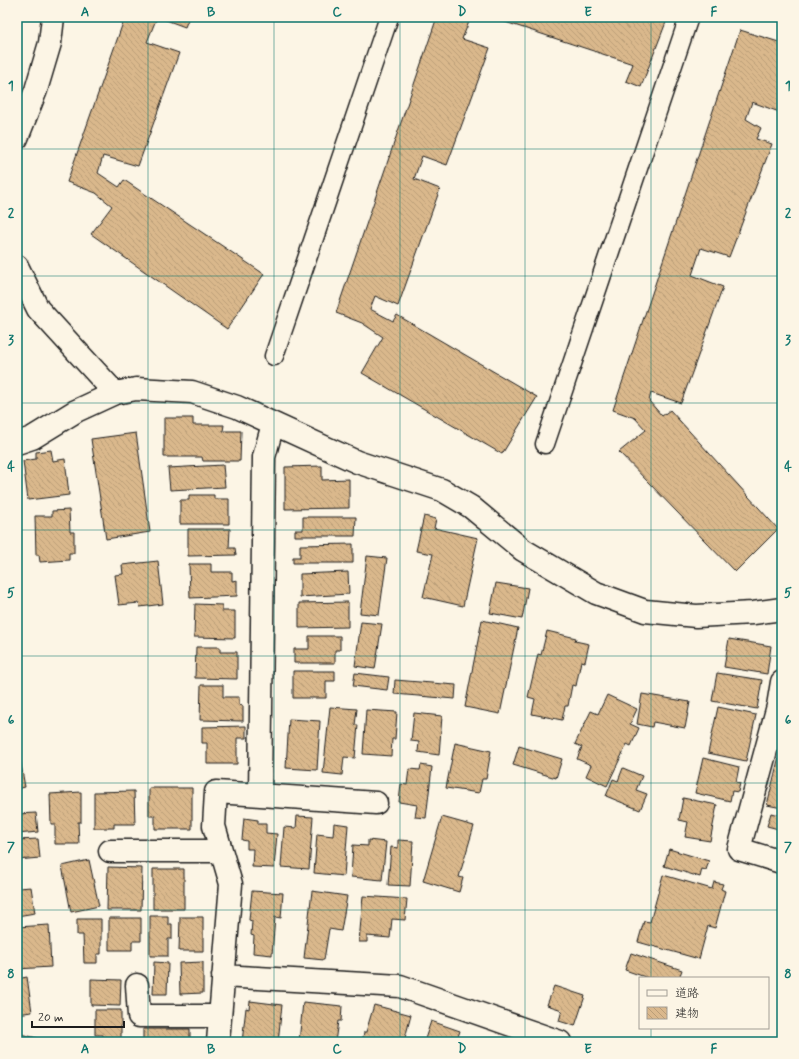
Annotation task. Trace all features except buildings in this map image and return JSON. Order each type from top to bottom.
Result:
[{"type":"street","points":[[17,138],[36,90],[50,44],[53,17]]},
{"type":"street","points":[[17,266],[38,309],[115,393]]},
{"type":"street","points":[[17,443],[32,438],[76,411],[115,393],[136,389],[192,392],[238,407],[356,462],[442,490],[471,507],[523,550],[596,593],[645,611],[696,616],[753,613],[782,609]]},
{"type":"street","points":[[260,795],[264,457],[273,424]]},
{"type":"street","points":[[781,862],[739,849],[778,706],[782,682]]},
{"type":"street","points":[[218,1042],[230,884],[214,826],[216,792],[376,803]]},
{"type":"street","points":[[110,851],[221,851]]},
{"type":"street","points":[[223,976],[400,986],[560,1042]]},
{"type":"street","points":[[137,985],[139,1016],[220,1016]]},
{"type":"lane","points":[[274,356],[389,17]]},
{"type":"lane","points":[[545,444],[689,17]]}]
